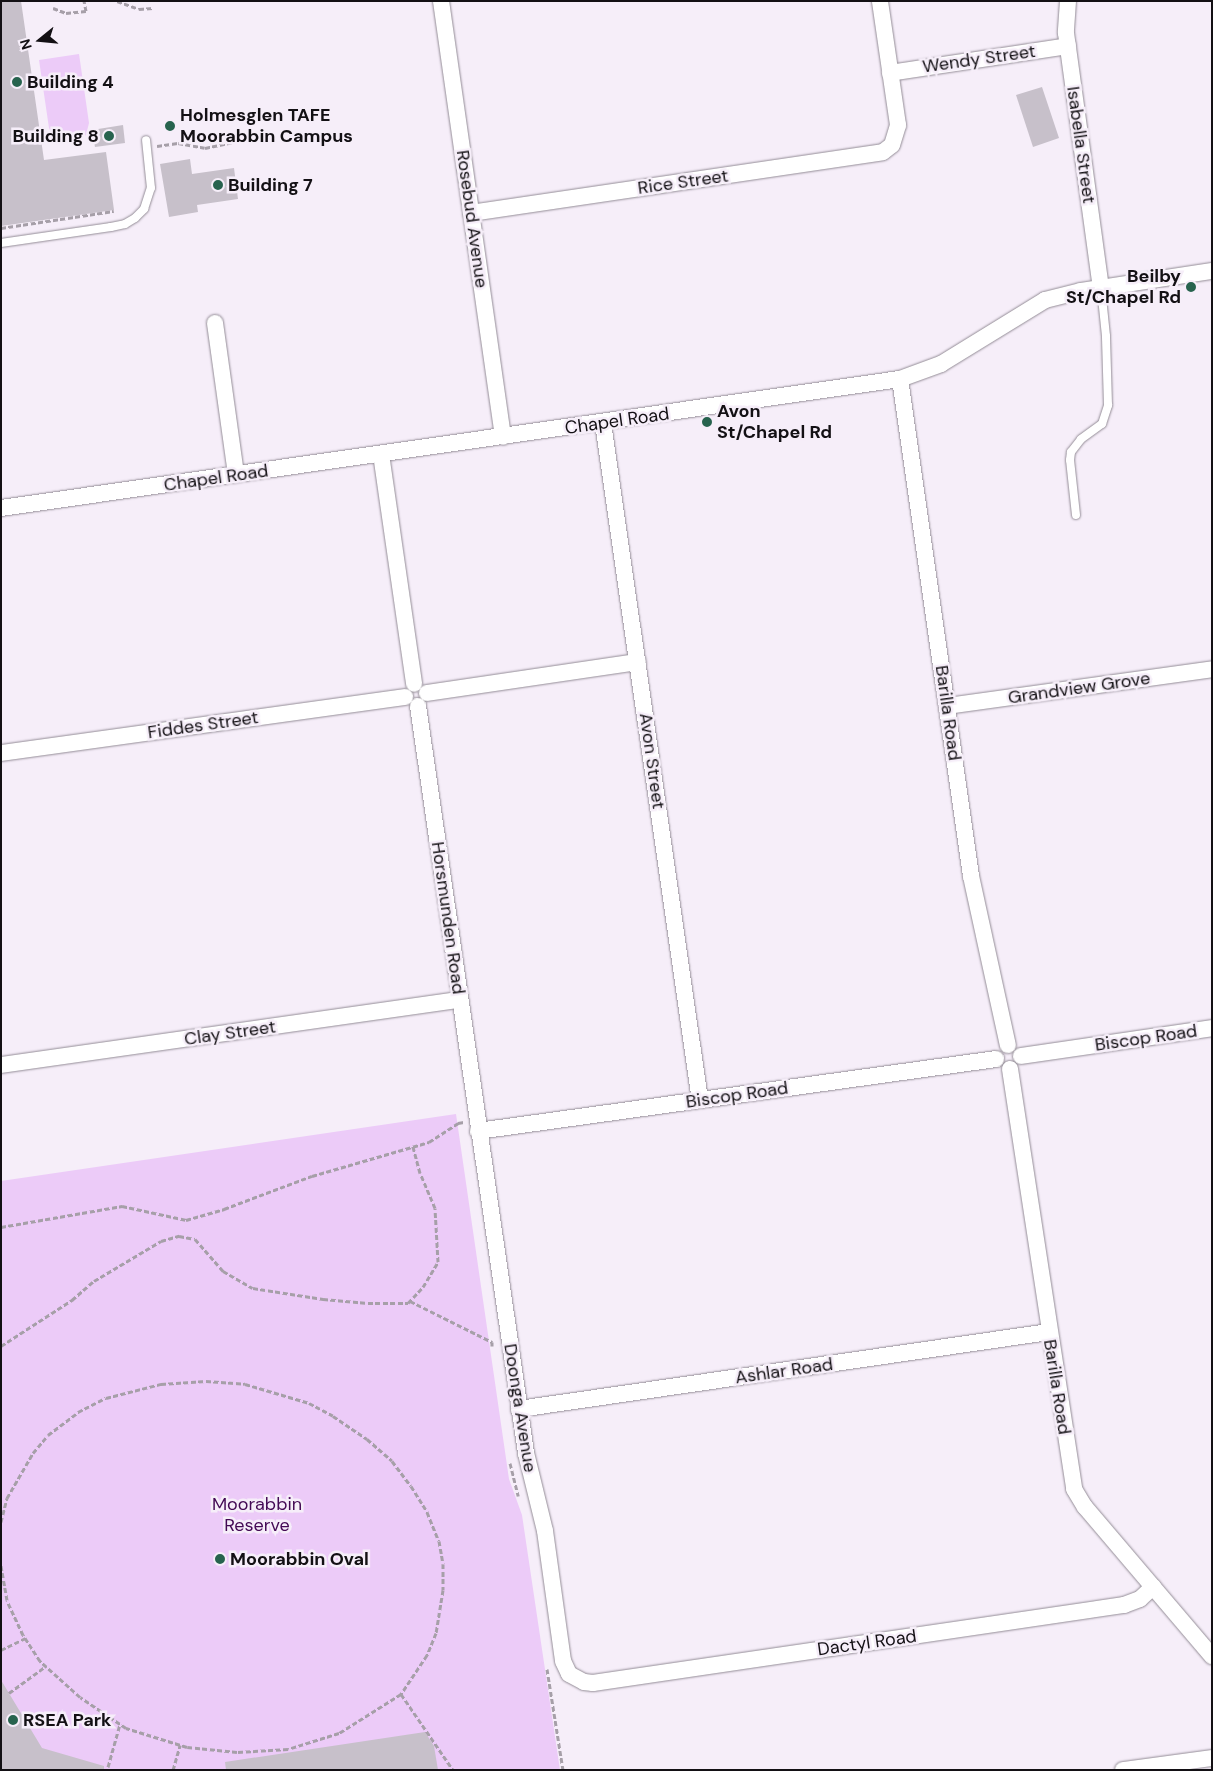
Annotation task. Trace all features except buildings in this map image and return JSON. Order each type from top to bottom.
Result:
[{"type":"street","name":"Rosebud Avenue","points":[[441,1],[503,437]]},
{"type":"street","points":[[880,1],[890,73]]},
{"type":"street","name":"Isabella Street","points":[[1068,1],[1066,20],[1068,46],[1101,288]]},
{"type":"street","name":"Wendy Street","points":[[890,73],[1068,46]]},
{"type":"street","name":"Rice Street","points":[[471,213],[876,154],[892,145],[898,125],[890,73]]},
{"type":"street","name":"Chapel Road","points":[[1,508],[900,379],[940,364],[1045,300],[1101,288],[1212,271]]},
{"type":"street","points":[[215,323],[236,475]]},
{"type":"street","name":"Barilla Road","points":[[900,379],[976,906],[1008,1045]]},
{"type":"street","name":"Avon Street","points":[[603,423],[700,1100]]},
{"type":"street","name":"Horsmunden Road","points":[[382,454],[477,1125]]},
{"type":"street","name":"Fiddes Street","points":[[1,753],[638,662]]},
{"type":"street","name":"Grandview Grove","points":[[947,706],[1212,669]]},
{"type":"street","name":"Clay Street","points":[[1,1066],[459,1000]]},
{"type":"street","name":"Biscop Road","points":[[1021,1056],[1212,1028]]},
{"type":"street","points":[[1008,1045],[1018,1049],[1021,1056],[1019,1064],[1010,1070],[1000,1066],[996,1058],[998,1051],[1008,1045]]},
{"type":"street","name":"Biscop Road","points":[[477,1125],[700,1100],[996,1058]]},
{"type":"street","name":"Barilla Road","points":[[1010,1070],[1074,1489],[1085,1507],[1212,1656]]},
{"type":"street","name":"Doonga Avenue","points":[[477,1125],[529,1472],[545,1531],[563,1661],[569,1674],[575,1679]]},
{"type":"street","name":"Ashlar Road","points":[[519,1409],[1049,1332]]},
{"type":"street","name":"Dactyl Road","points":[[575,1679],[593,1683],[1124,1605],[1140,1599],[1153,1587]]},
{"type":"street","points":[[1123,1770],[1212,1758]]},
{"type":"lane","points":[[1,242],[111,227],[125,224],[135,218],[144,209],[149,199],[151,179],[146,144]]},
{"type":"lane","points":[[1076,515],[1070,460],[1071,452],[1081,439],[1102,424],[1108,405],[1106,336],[1101,288]]},
{"type":"path","points":[[53,8],[66,13],[86,11],[84,1]]},
{"type":"path","points":[[117,1],[139,9],[153,8]]},
{"type":"path","points":[[146,144],[178,143],[205,148],[239,141]]},
{"type":"path","points":[[1,228],[114,211]]},
{"type":"path","points":[[1,1227],[122,1206],[186,1220],[224,1209],[312,1176],[429,1142],[458,1123],[477,1125]]},
{"type":"path","points":[[1,1346],[72,1300],[94,1281],[161,1241],[179,1236],[195,1239],[223,1271],[254,1288],[283,1294],[368,1303],[408,1303],[423,1287],[438,1262],[435,1208],[420,1173],[413,1146]]},
{"type":"path","points":[[410,1301],[492,1342],[493,1351]]},
{"type":"path","points":[[1,1522],[7,1498],[17,1478],[43,1441],[63,1423],[106,1398],[161,1384],[206,1381],[245,1384],[309,1402],[367,1439],[392,1462],[411,1486],[427,1512],[439,1541],[443,1564],[443,1590],[436,1633],[427,1655],[405,1686],[402,1694],[339,1733],[288,1749],[237,1752],[180,1745],[126,1728],[80,1697],[46,1666],[26,1638],[4,1594],[1,1566]]},
{"type":"path","points":[[510,1461],[512,1479],[520,1502]]},
{"type":"path","points":[[1,1650],[26,1638]]},
{"type":"path","points":[[9,1693],[46,1666]]},
{"type":"path","points":[[547,1666],[563,1770]]},
{"type":"path","points":[[402,1694],[453,1770]]},
{"type":"path","points":[[108,1767],[120,1724]]},
{"type":"path","points":[[173,1770],[180,1745]]},
{"type":"green space","points":[[79,54],[89,123],[86,135],[76,143],[64,144],[54,138],[49,128],[39,60]]},
{"type":"green space","name":"Moorabbin Reserve","points":[[456,1114],[509,1479],[522,1515],[560,1770],[1,1770],[1,1181]]},
{"type":"place","name":"Building 4","points":[[17,82]]},
{"type":"place","name":"Holmesglen TAFE Moorabbin Campus","points":[[170,126]]},
{"type":"place","name":"Building 8","points":[[109,136]]},
{"type":"place","name":"Building 7","points":[[218,185]]},
{"type":"place","name":"Beilby St/Chapel Rd","points":[[1191,287]]},
{"type":"place","name":"Avon St/Chapel Rd","points":[[707,422]]},
{"type":"place","name":"Moorabbin Oval","points":[[220,1559]]},
{"type":"place","name":"RSEA Park","points":[[13,1720]]}]
